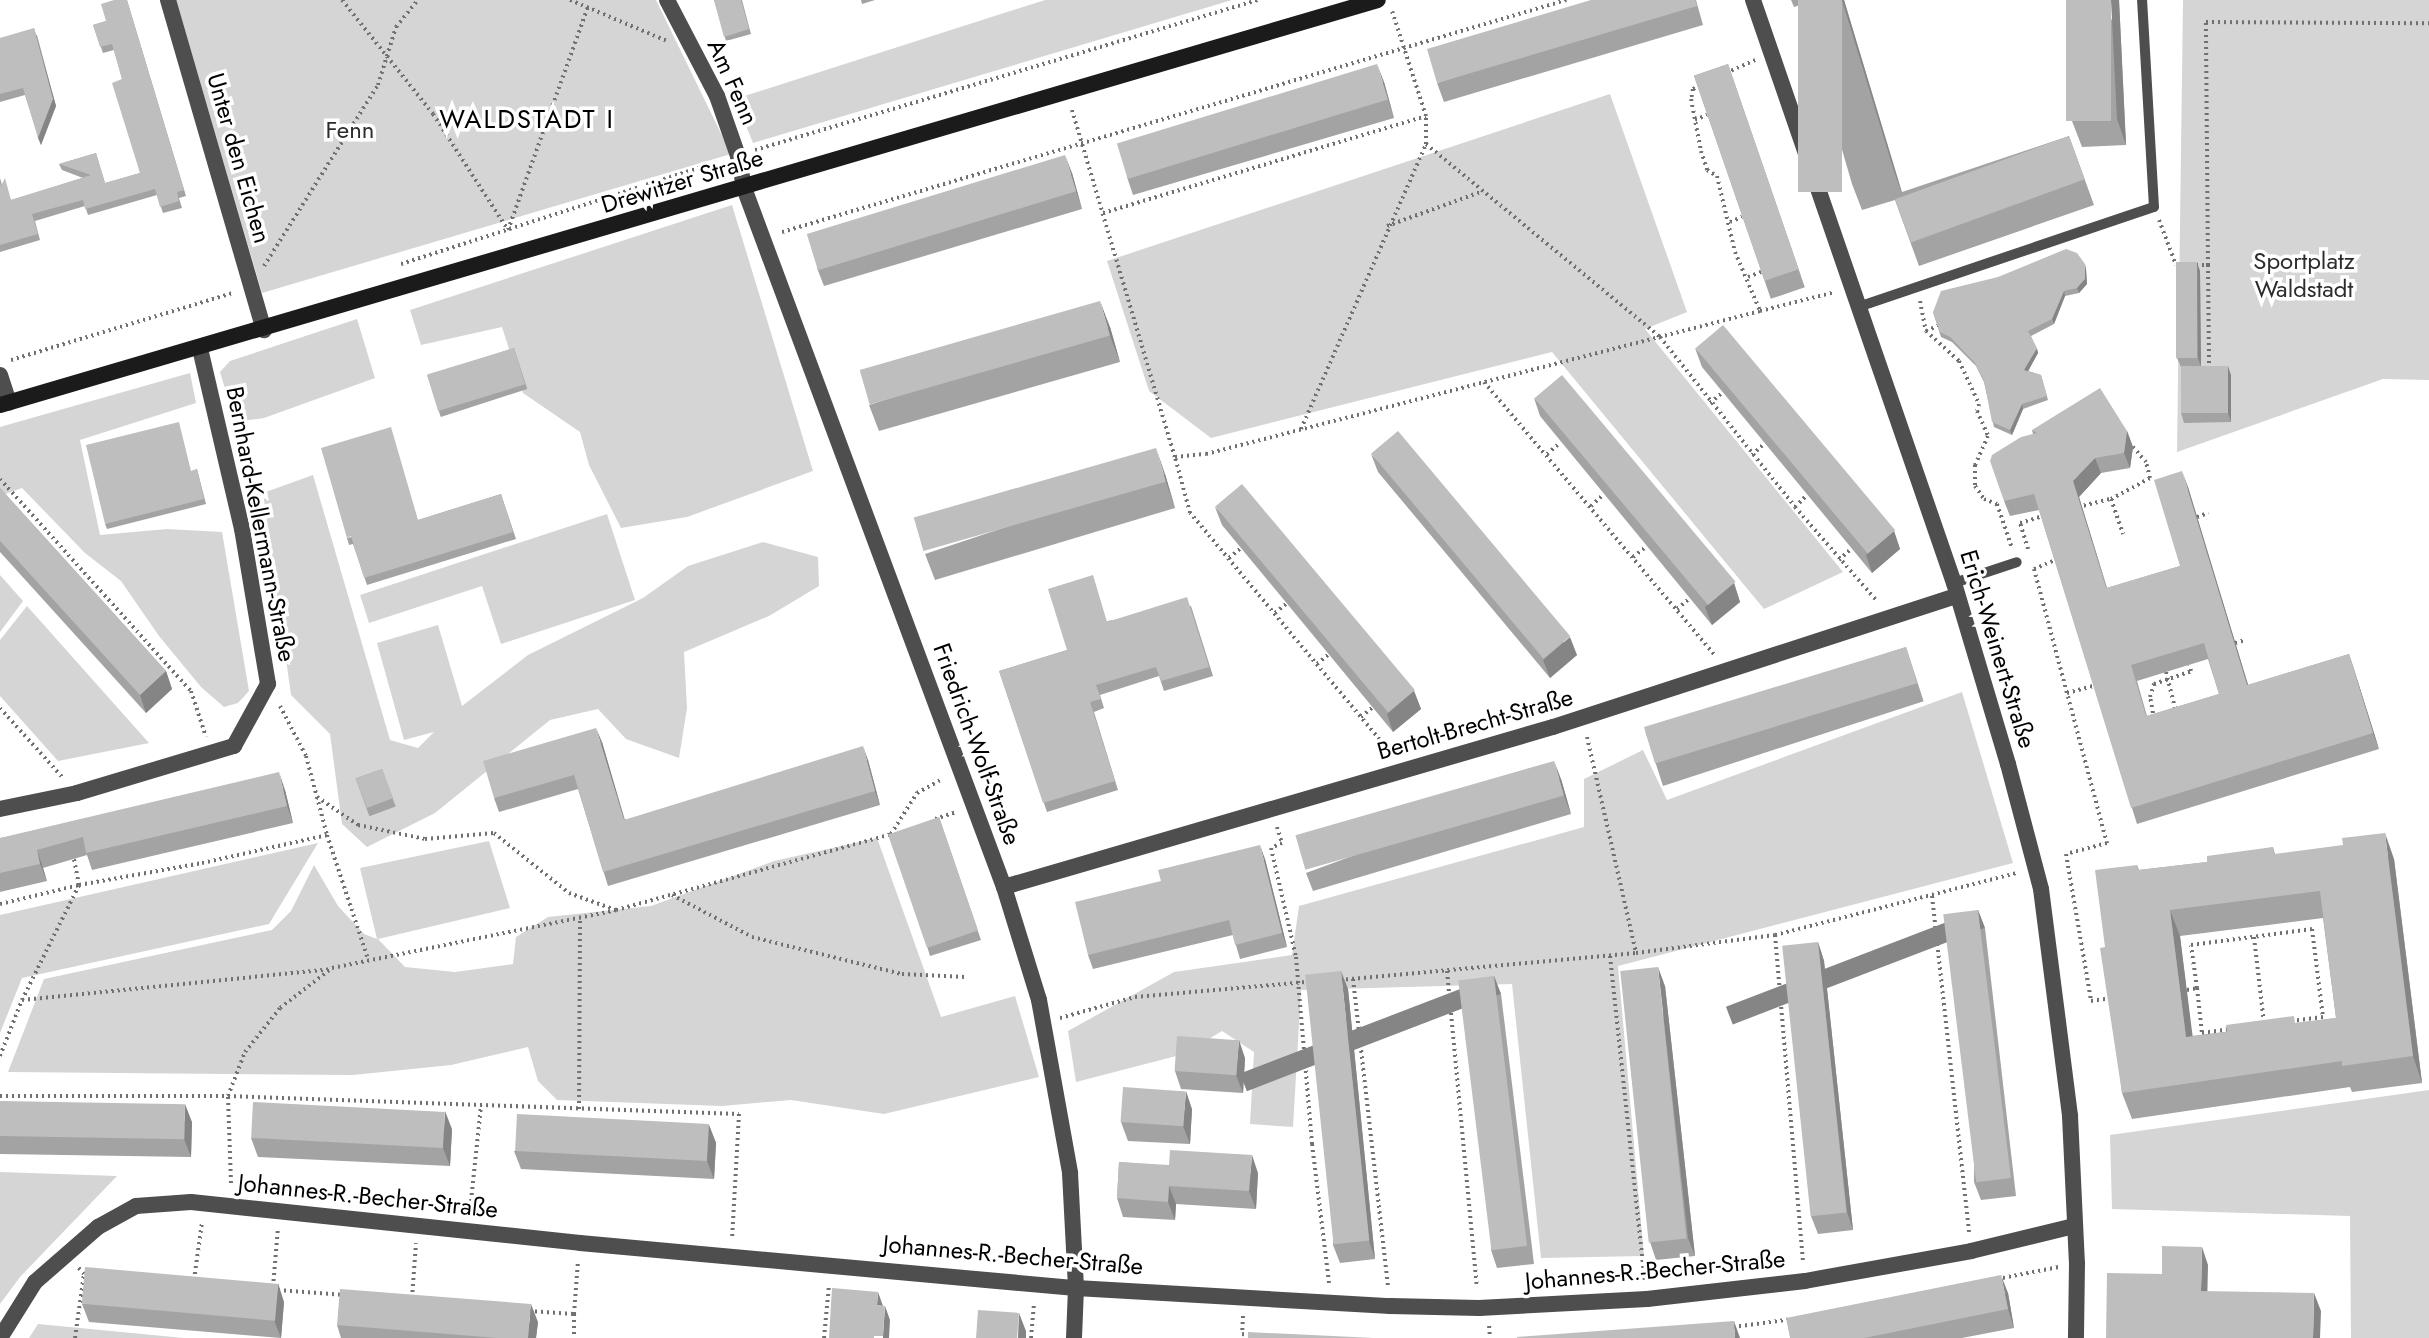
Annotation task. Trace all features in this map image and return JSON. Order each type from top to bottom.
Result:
[{"type":"street","name":"Unter den Eichen","points":[[168,0],[264,330]]},
{"type":"street","name":"Am Fenn","points":[[667,0],[717,96],[738,156],[744,188]]},
{"type":"street","name":"Drewitzer Straße","points":[[4,404],[200,349],[1378,0]]},
{"type":"street","name":"Erich-Weinert-Straße","points":[[1753,0],[1956,589],[2035,868],[2070,1116],[2077,1263],[2076,1338]]},
{"type":"street","name":"Friedrich-Wolf-Straße","points":[[744,188],[1004,887],[1043,1023],[1070,1173],[1076,1288],[1074,1338]]},
{"type":"street","name":"Bernhard-Kellermann-Straße","points":[[0,809],[77,793],[234,746],[268,684],[242,529],[200,349]]},
{"type":"street","points":[[0,375],[4,404]]},
{"type":"street","name":"Bertolt-Brecht-Straße","points":[[1004,887],[1582,718],[1891,617],[1956,589]]},
{"type":"street","name":"Johannes-R.-Becher-Straße","points":[[0,1338],[35,1282],[98,1227],[136,1206],[204,1203],[580,1243],[831,1263],[1076,1288],[1390,1306],[1479,1308],[1647,1299],[1805,1281],[1971,1251],[2074,1226]]},
{"type":"lane","points":[[1861,306],[2154,207],[2142,0]]},
{"type":"lane","points":[[1956,589],[2017,562]]},
{"type":"path","points":[[342,0],[433,114],[508,230],[588,7]]},
{"type":"path","points":[[0,363],[251,288],[378,85],[396,27],[418,0]]},
{"type":"path","points":[[570,0],[695,53]]},
{"type":"path","points":[[1301,429],[1387,226],[1426,144],[1426,116],[1389,0]]},
{"type":"path","points":[[763,237],[1566,0]]},
{"type":"path","points":[[1556,3],[1559,16]]},
{"type":"path","points":[[1504,18],[1508,31]]},
{"type":"path","points":[[2209,371],[2206,22],[2429,23]]},
{"type":"path","points":[[1453,34],[1457,46]]},
{"type":"path","points":[[1719,77],[1771,52]]},
{"type":"path","points":[[1706,83],[1693,89],[1695,120],[1707,170],[1717,176],[1735,252],[1760,311]]},
{"type":"path","points":[[1066,92],[1190,513],[1405,770]]},
{"type":"path","points":[[1695,120],[1707,115]]},
{"type":"path","points":[[1103,214],[1426,116]]},
{"type":"path","points":[[1426,144],[1660,337],[1752,455],[1891,617]]},
{"type":"path","points":[[1717,176],[1727,172]]},
{"type":"path","points":[[1387,226],[1483,191]]},
{"type":"path","points":[[2154,207],[2176,265],[2208,265]]},
{"type":"path","points":[[1730,222],[1742,217]]},
{"type":"path","points":[[1748,277],[1761,272]]},
{"type":"path","points":[[1175,457],[1206,454],[1854,287]]},
{"type":"path","points":[[1916,287],[1926,331],[1959,361],[1979,404],[1977,411],[1988,436],[1975,465],[1975,486],[1984,499],[1997,504],[2017,562]]},
{"type":"path","points":[[1926,331],[1938,326]]},
{"type":"path","points":[[1484,382],[1728,671]]},
{"type":"path","points":[[1710,403],[1723,392]]},
{"type":"path","points":[[1547,454],[1561,442]]},
{"type":"path","points":[[1752,455],[1765,443]]},
{"type":"path","points":[[2069,509],[2111,499],[2150,478],[2146,462],[2133,447]]},
{"type":"path","points":[[0,479],[191,691],[212,755]]},
{"type":"path","points":[[1591,506],[1604,494]]},
{"type":"path","points":[[1795,507],[1807,495]]},
{"type":"path","points":[[2111,499],[2123,534]]},
{"type":"path","points":[[2056,512],[2020,523],[2107,843],[2066,854],[2091,1001],[2112,998]]},
{"type":"path","points":[[2197,517],[2208,513]]},
{"type":"path","points":[[1633,557],[1647,546]]},
{"type":"path","points":[[1229,558],[1241,548]]},
{"type":"path","points":[[1839,560],[1852,548]]},
{"type":"path","points":[[2034,569],[2055,560]]},
{"type":"path","points":[[1677,609],[1690,598]]},
{"type":"path","points":[[1275,613],[1287,603]]},
{"type":"path","points":[[2235,643],[2245,640]]},
{"type":"path","points":[[1317,664],[1329,654]]},
{"type":"path","points":[[2155,722],[2150,697],[2154,684],[2191,671],[2189,665]]},
{"type":"path","points":[[2166,672],[2177,715]]},
{"type":"path","points":[[268,684],[306,756],[327,835],[368,959]]},
{"type":"path","points":[[2067,693],[2094,686]]},
{"type":"path","points":[[1361,717],[1373,707]]},
{"type":"path","points":[[0,708],[77,793]]},
{"type":"path","points":[[1582,718],[1636,953]]},
{"type":"path","points":[[891,834],[917,793],[936,781],[962,773]]},
{"type":"path","points":[[317,797],[358,825],[425,839],[494,833],[569,893],[616,910]]},
{"type":"path","points":[[933,820],[974,806]]},
{"type":"path","points":[[1272,810],[1282,843],[1271,848],[1296,957],[1331,1303]]},
{"type":"path","points":[[22,1000],[332,968],[616,910],[905,829]]},
{"type":"path","points":[[0,904],[327,835]]},
{"type":"path","points":[[0,1056],[22,1000],[79,885],[70,839]]},
{"type":"path","points":[[1339,980],[1610,956],[1775,935],[2035,868]]},
{"type":"path","points":[[670,894],[752,937],[902,974],[966,977]]},
{"type":"path","points":[[1932,896],[1971,1251]]},
{"type":"path","points":[[579,1109],[580,918]]},
{"type":"path","points":[[2233,1029],[2202,1033],[2191,945],[2312,929],[2323,1017],[2249,1027]]},
{"type":"path","points":[[1775,935],[1805,1281]]},
{"type":"path","points":[[2254,937],[2264,1025]]},
{"type":"path","points":[[1610,956],[1647,1299]]},
{"type":"path","points":[[231,1183],[228,1096],[245,1052],[280,1008],[332,968]]},
{"type":"path","points":[[1447,971],[1479,1308]]},
{"type":"path","points":[[1353,979],[1390,1306]]},
{"type":"path","points":[[1043,1023],[1135,997],[1311,982]]},
{"type":"path","points":[[2187,990],[2197,988]]},
{"type":"path","points":[[0,1096],[228,1096],[739,1114],[732,1238]]},
{"type":"path","points":[[471,1201],[481,1106]]},
{"type":"path","points":[[193,1283],[204,1203]]},
{"type":"path","points":[[280,1211],[272,1289],[350,1296]]},
{"type":"path","points":[[412,1301],[417,1226]]},
{"type":"path","points":[[574,1338],[580,1243]]},
{"type":"path","points":[[67,1254],[84,1274],[100,1275]]},
{"type":"path","points":[[824,1338],[831,1263]]},
{"type":"path","points":[[1984,1282],[2077,1263]]},
{"type":"path","points":[[75,1338],[84,1274]]},
{"type":"path","points":[[1243,1296],[1242,1334],[1258,1336]]},
{"type":"path","points":[[1031,1338],[1034,1302]]},
{"type":"path","points":[[515,1310],[574,1314]]},
{"type":"path","points":[[1730,1327],[1797,1318]]},
{"type":"path","points":[[825,1330],[835,1331]]},
{"type":"green space","name":"Fenn","points":[[176,0],[656,0],[731,154],[262,293]]},
{"type":"green space","points":[[1045,0],[1232,0],[753,143],[735,99]]},
{"type":"green space","name":"Sportplatz Waldstadt","points":[[2183,0],[2429,0],[2429,380],[2383,379],[2177,452]]},
{"type":"green space","points":[[1610,94],[1687,312],[1645,329],[1843,572],[1764,609],[1552,352],[1211,438],[1149,391],[1107,261]]},
{"type":"green space","points":[[732,205],[813,471],[687,517],[621,528],[589,465],[580,432],[523,393],[502,327],[421,345],[410,310]]},
{"type":"green space","points":[[357,319],[375,378],[264,418],[235,422],[220,372],[230,361]]},
{"type":"green space","points":[[190,373],[196,403],[80,440],[100,535],[167,529],[222,532],[249,691],[238,703],[224,707],[201,687],[159,636],[121,581],[85,553],[22,488],[0,496],[0,427]]},
{"type":"green space","points":[[313,475],[390,740],[418,748],[434,732],[404,740],[377,643],[438,625],[462,706],[528,655],[643,598],[688,566],[763,542],[818,557],[819,586],[769,616],[684,652],[687,708],[679,758],[626,739],[598,709],[550,720],[435,813],[367,847],[342,824],[330,734],[291,695],[263,493]]},
{"type":"green space","points":[[607,514],[635,600],[501,644],[482,586],[369,623],[360,595]]},
{"type":"green space","points":[[0,575],[23,601],[0,632]]},
{"type":"green space","points":[[27,606],[149,743],[58,761],[0,696],[0,640]]},
{"type":"green space","points":[[1962,692],[2013,863],[1618,966],[1644,1256],[1541,1258],[1512,984],[1301,990],[1293,1127],[1250,1124],[1254,1052],[1222,1031],[1184,1054],[1076,1082],[1068,1031],[1174,972],[1292,955],[1299,906],[1584,827],[1584,779],[1643,750],[1667,800]]},
{"type":"green space","points":[[877,838],[941,1017],[1015,996],[1039,1077],[884,1114],[791,1100],[722,1106],[557,1100],[538,1081],[528,1047],[451,1065],[353,1075],[8,1072],[44,979],[272,930],[291,911],[314,865],[338,906],[364,934],[377,939],[360,868],[489,841],[510,908],[378,939],[405,967],[455,972],[513,964],[516,937],[548,917],[651,906],[774,861]]},
{"type":"green space","points":[[318,843],[269,924],[22,978],[0,1033],[0,915]]},
{"type":"green space","points":[[2429,1090],[2429,1338],[2351,1338],[2350,1216],[2112,1209],[2110,1135]]},
{"type":"green space","points":[[0,1172],[117,1176],[20,1277],[0,1304]]},
{"type":"green space","points":[[38,1324],[184,1338],[29,1338]]},
{"type":"building","points":[[127,0],[184,190],[177,192],[179,201],[160,207],[155,189],[85,209],[83,200],[32,214],[38,234],[0,245],[0,182],[1,186],[5,178],[11,200],[91,175],[59,164],[96,153],[105,183],[140,173],[112,83],[122,79],[112,44],[100,47],[93,25],[106,21],[101,4]]},
{"type":"building","points":[[714,0],[741,0],[749,29],[724,37]]},
{"type":"building","points":[[1591,0],[1695,0],[1697,6],[1437,83],[1427,49]]},
{"type":"building","points":[[1798,0],[1842,0],[1842,192],[1798,192]]},
{"type":"building","points":[[2066,0],[2111,0],[2111,121],[2066,121]]},
{"type":"building","points":[[34,28],[53,99],[38,138],[23,88],[0,94],[0,38]]},
{"type":"building","points":[[1377,64],[1388,99],[1128,179],[1117,144]]},
{"type":"building","points":[[1728,64],[1799,269],[1765,281],[1694,76]]},
{"type":"building","points":[[2069,136],[2085,179],[1911,242],[1895,199]]},
{"type":"building","points":[[1065,155],[1076,191],[818,270],[807,234]]},
{"type":"building","points":[[2066,249],[2077,253],[2085,264],[2085,279],[2077,288],[2064,291],[2052,319],[2028,331],[2037,348],[2024,370],[2041,375],[2047,396],[2022,404],[2010,430],[1992,422],[1984,380],[1974,362],[1950,337],[1940,332],[1933,312],[1941,291],[1998,277]]},
{"type":"building","points":[[2176,262],[2197,262],[2197,358],[2176,358]]},
{"type":"building","points":[[1100,301],[1110,336],[870,405],[860,370]]},
{"type":"building","points":[[1723,325],[1895,530],[1868,553],[1695,348]]},
{"type":"building","points":[[514,348],[525,384],[438,411],[427,375]]},
{"type":"building","points":[[2181,366],[2228,366],[2228,413],[2181,413]]},
{"type":"building","points":[[1562,375],[1736,582],[1708,605],[1534,398]]},
{"type":"building","points":[[2100,388],[2127,431],[2124,453],[2095,458],[2073,481],[2106,588],[2180,566],[2154,480],[2182,471],[2247,685],[2349,654],[2373,733],[2131,808],[2034,494],[2004,501],[1990,461],[1992,455],[2021,437],[2037,433],[2032,430]],"holes":[[[2204,643],[2219,694],[2146,716],[2131,665]]]},
{"type":"building","points":[[179,422],[191,471],[197,469],[204,499],[105,524],[86,445]]},
{"type":"building","points":[[391,427],[418,520],[501,494],[513,532],[364,578],[351,536],[347,538],[321,448]]},
{"type":"building","points":[[1398,431],[1570,636],[1543,659],[1371,453]]},
{"type":"building","points":[[1156,448],[1166,482],[923,551],[914,517]]},
{"type":"building","points":[[1242,484],[1415,690],[1388,713],[1215,506]]},
{"type":"building","points":[[0,488],[166,671],[140,695],[0,541]]},
{"type":"building","points":[[1093,575],[1107,622],[1187,597],[1209,667],[1161,681],[1156,667],[1096,685],[1101,699],[1090,702],[1115,781],[1043,803],[999,671],[1067,650],[1048,589]]},
{"type":"building","points":[[1906,647],[1917,683],[1655,763],[1644,727]]},
{"type":"building","points":[[596,728],[624,820],[863,746],[875,791],[603,872],[574,775],[494,798],[483,761]]},
{"type":"building","points":[[1554,761],[1564,796],[1305,870],[1295,835]]},
{"type":"building","points":[[382,769],[393,798],[367,808],[356,779]]},
{"type":"building","points":[[279,772],[287,806],[86,853],[83,837],[37,850],[40,864],[0,873],[0,838]]},
{"type":"building","points":[[939,817],[978,930],[927,948],[888,835]]},
{"type":"building","points":[[2385,833],[2413,1056],[2342,1066],[2342,1061],[2122,1093],[2100,948],[2105,947],[2095,870],[2137,865],[2138,870],[2207,862],[2207,856],[2273,847],[2274,854],[2343,845],[2342,838]],"holes":[[[2320,891],[2336,1018],[2295,1023],[2294,1016],[2226,1025],[2227,1032],[2186,1037],[2170,910]]]},
{"type":"building","points":[[1260,845],[1282,933],[1235,945],[1229,920],[1088,955],[1075,902],[1161,881],[1158,870]]},
{"type":"building","points":[[1978,910],[2011,1178],[1976,1182],[1943,914]]},
{"type":"building","points":[[1818,942],[1846,1213],[1811,1216],[1782,946]]},
{"type":"building","points":[[1658,967],[1687,1239],[1649,1242],[1620,971]]},
{"type":"building","points":[[1341,971],[1369,1241],[1334,1244],[1305,975]]},
{"type":"building","points":[[1494,976],[1527,1246],[1491,1250],[1458,980]]},
{"type":"building","points":[[1177,1036],[1239,1040],[1236,1075],[1175,1071]]},
{"type":"building","points":[[1123,1087],[1186,1091],[1183,1126],[1121,1122]]},
{"type":"building","points":[[0,1101],[185,1104],[184,1139],[0,1136]]},
{"type":"building","points":[[253,1102],[445,1112],[443,1148],[251,1138]]},
{"type":"building","points":[[517,1114],[709,1124],[707,1161],[515,1151]]},
{"type":"building","points":[[1170,1150],[1252,1155],[1249,1191],[1169,1186],[1168,1202],[1117,1198],[1119,1162],[1169,1165]]},
{"type":"building","points":[[2162,1246],[2202,1247],[2201,1291],[2314,1293],[2313,1338],[2106,1338],[2107,1273],[2162,1274]]},
{"type":"building","points":[[85,1267],[278,1284],[275,1321],[82,1304]]},
{"type":"building","points":[[2001,1275],[2008,1309],[1864,1338],[1790,1338],[1786,1318]]},
{"type":"building","points":[[832,1288],[878,1292],[877,1305],[885,1306],[883,1336],[829,1338]]},
{"type":"building","points":[[340,1289],[531,1304],[528,1338],[337,1325]]},
{"type":"building","points":[[978,1310],[1019,1313],[1017,1338],[976,1338]]},
{"type":"building","points":[[1734,1321],[1735,1338],[1517,1338],[1517,1337]]},
{"type":"building","points":[[1248,1332],[1374,1338],[1248,1338]]},
{"type":"district","name":"WALDSTADT I","points":[[527,120]]}]
